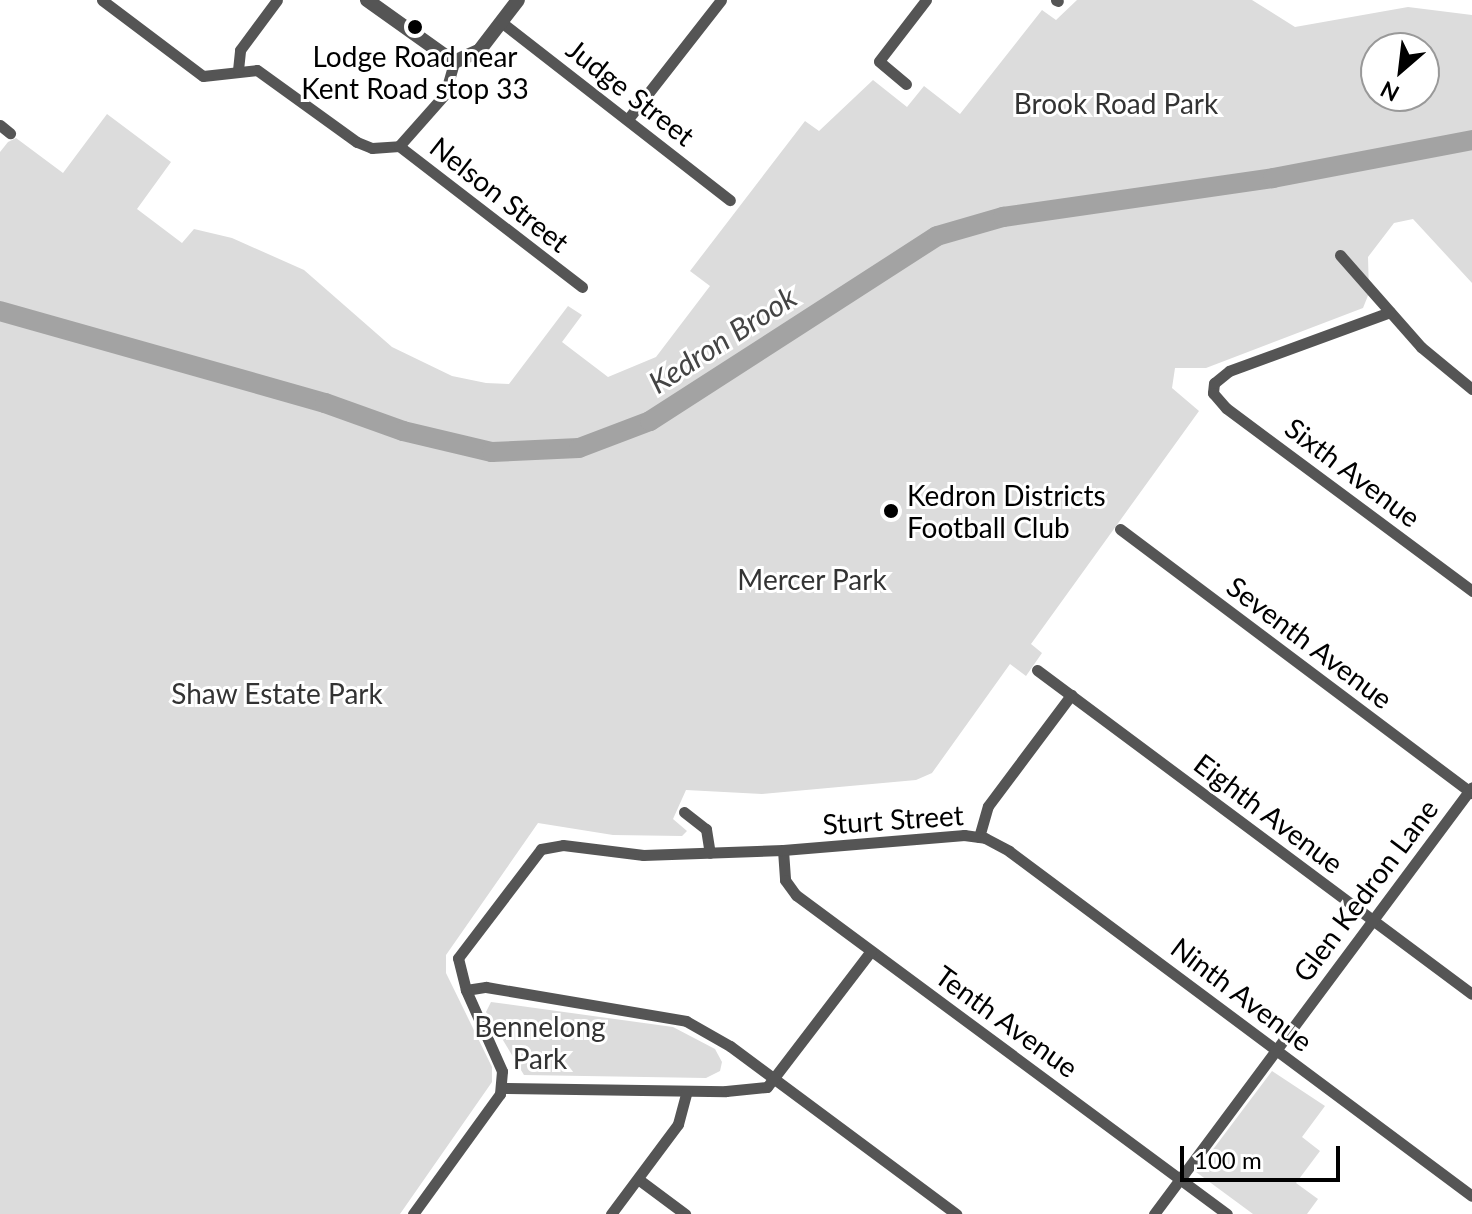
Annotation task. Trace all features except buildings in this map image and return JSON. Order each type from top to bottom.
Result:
[{"type":"street","name":"Nelson Street","points":[[102,0],[203,76],[238,70],[265,73],[364,146],[399,146],[582,287]]},
{"type":"street","points":[[238,70],[240,50],[277,0]]},
{"type":"street","points":[[367,0],[454,62]]},
{"type":"street","points":[[454,62],[479,51],[518,0]]},
{"type":"street","points":[[628,119],[721,0]]},
{"type":"street","points":[[906,84],[879,61],[926,0]]},
{"type":"street","name":"Judge Street","points":[[501,22],[730,200]]},
{"type":"street","points":[[399,146],[445,94],[454,62]]},
{"type":"street","points":[[0,125],[10,133]]},
{"type":"street","points":[[1340,255],[1432,358],[1472,389]]},
{"type":"street","name":"Sixth Avenue","points":[[1390,312],[1229,371],[1213,388],[1226,408],[1472,591]]},
{"type":"street","name":"Seventh Avenue","points":[[1120,529],[1471,790]]},
{"type":"street","name":"Eighth Avenue","points":[[1037,670],[1472,994]]},
{"type":"street","name":"Sturt Street","points":[[466,990],[459,955],[531,858],[552,845],[616,854],[710,853],[979,837],[988,806],[1071,695]]},
{"type":"street","name":"Glen Kedron Lane","points":[[1154,1214],[1471,790]]},
{"type":"street","points":[[684,812],[706,829],[710,853]]},
{"type":"street","name":"Ninth Avenue","points":[[979,837],[1009,851],[1472,1196]]},
{"type":"street","name":"Tenth Avenue","points":[[783,850],[792,891],[1227,1214]]},
{"type":"street","points":[[502,1088],[748,1090],[776,1080],[871,951]]},
{"type":"street","points":[[413,1214],[494,1108],[502,1088],[502,1071],[466,990],[486,987],[678,1019],[730,1046],[956,1214]]},
{"type":"street","points":[[611,1214],[681,1118],[687,1091]]},
{"type":"street","points":[[638,1179],[685,1214]]},
{"type":"green space","points":[[1077,0],[1252,0],[1295,27],[1408,7],[1472,15],[1472,283],[1413,219],[1394,223],[1368,257],[1369,293],[1363,308],[1206,368],[1175,368],[1172,388],[1199,411],[1031,644],[1042,653],[1026,676],[1010,664],[932,773],[916,780],[762,794],[686,790],[673,819],[687,831],[682,836],[613,835],[538,823],[446,955],[446,973],[492,1067],[492,1082],[400,1214],[0,1214],[0,152],[8,142],[16,138],[63,173],[107,114],[171,162],[137,209],[182,243],[194,229],[232,238],[304,270],[392,347],[452,376],[486,383],[509,384],[568,306],[582,315],[562,342],[608,377],[656,357],[710,286],[690,271],[805,121],[819,131],[873,80],[907,107],[924,86],[960,114],[1042,10],[1056,20]]},
{"type":"green space","name":"Bennelong Park","points":[[491,1002],[673,1027],[715,1049],[722,1062],[720,1071],[706,1078],[524,1075],[486,1012]]},
{"type":"green space","points":[[1272,1071],[1325,1106],[1302,1137],[1320,1151],[1296,1183],[1318,1199],[1307,1214],[1253,1214],[1196,1172]]},
{"type":"waterway","name":"Kedron Brook","points":[[0,311],[325,403],[403,431],[492,452],[579,448],[650,421],[937,236],[1003,217],[1273,178],[1472,140]]},
{"type":"place","name":"Lodge Road near Kent Road stop 33","points":[[415,27]]},
{"type":"place","name":"Kedron Districts Football Club","points":[[891,511]]},
{"type":"park label","name":"Brook Road Park","points":[[1116,103]]},
{"type":"park label","name":"Mercer Park","points":[[812,579]]},
{"type":"park label","name":"Shaw Estate Park","points":[[277,693]]}]
